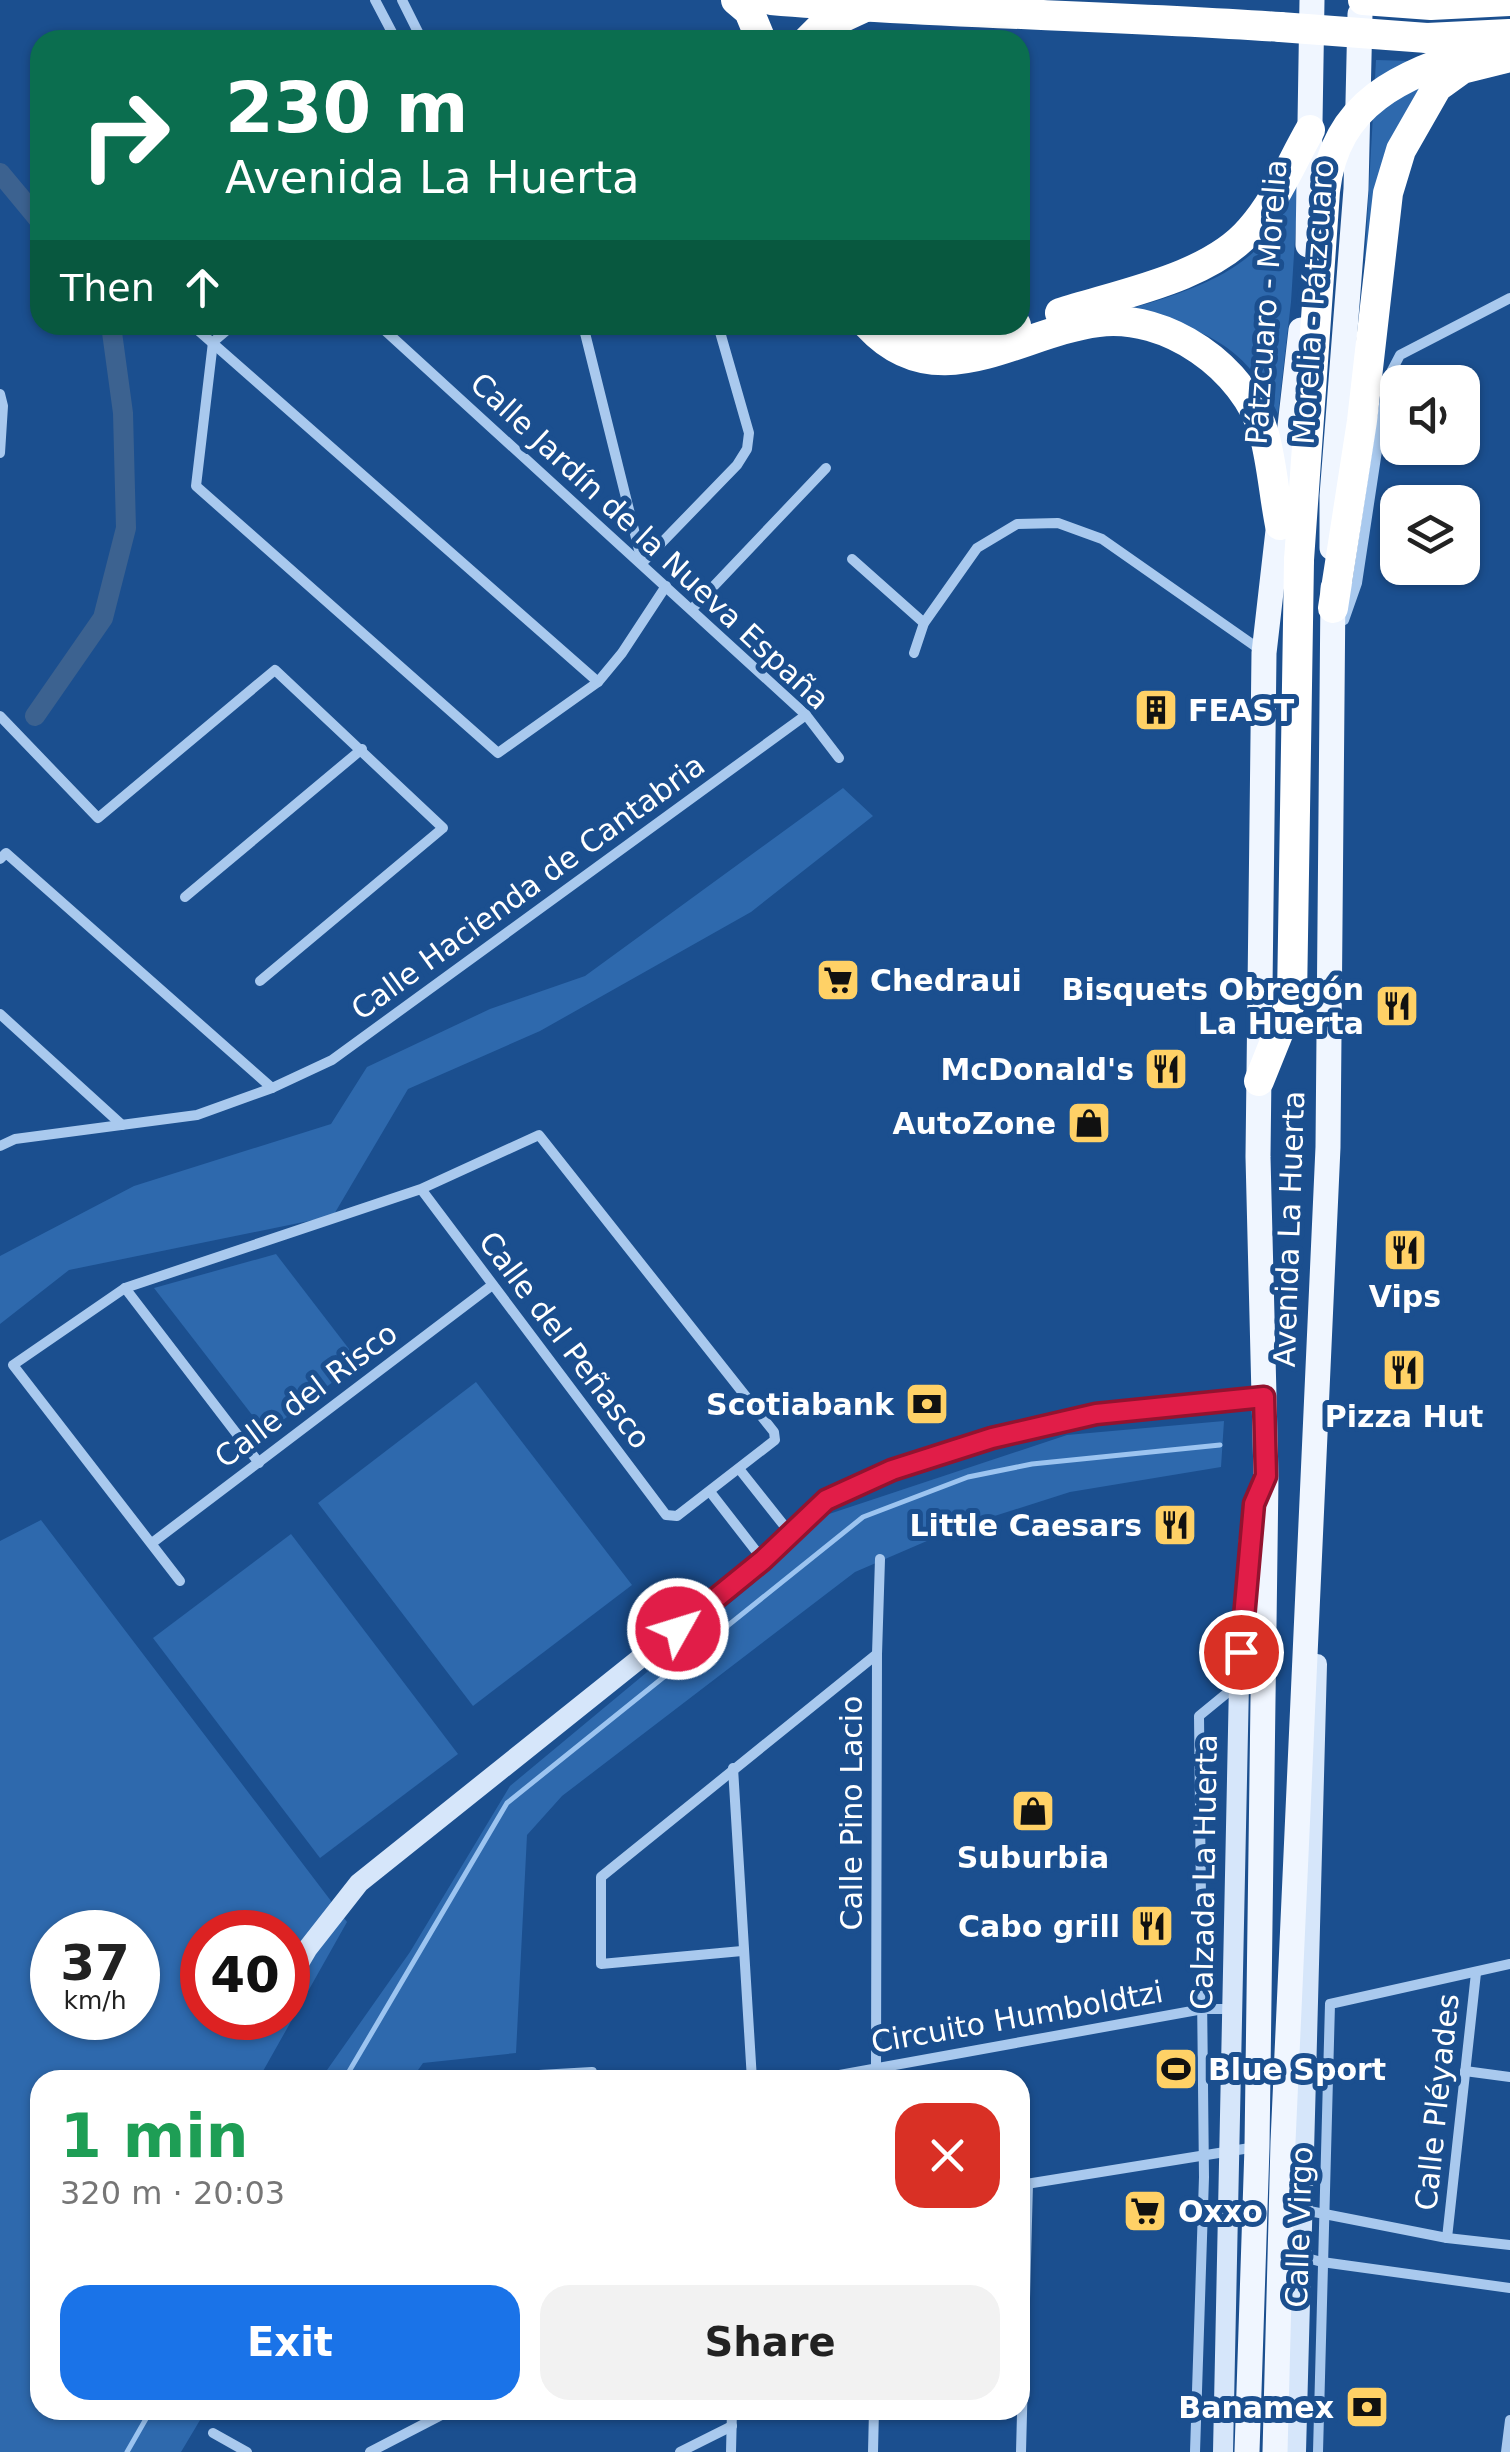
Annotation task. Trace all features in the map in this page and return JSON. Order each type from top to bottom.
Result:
[{"type":"highway","points":[[736,0],[749,11],[757,30]]},
{"type":"highway","points":[[771,0],[864,8],[1131,16],[1427,38],[1510,36]]},
{"type":"highway","points":[[1362,0],[1431,5],[1510,1]]},
{"type":"highway","points":[[818,30],[864,8]]},
{"type":"highway","points":[[1259,1082],[1292,999],[1299,560],[1324,191],[1336,147],[1362,107],[1390,85],[1510,36]]},
{"type":"highway","points":[[1333,608],[1362,421],[1388,193],[1401,150],[1437,87],[1462,69],[1510,57]]},
{"type":"highway","points":[[1030,320],[1144,287],[1222,255],[1249,232],[1269,206],[1310,130]]},
{"type":"highway","points":[[878,335],[907,353],[933,362],[962,360],[1099,322],[1148,326],[1198,348],[1226,368],[1263,431],[1280,525]]},
{"type":"highway","points":[[928,335],[972,335]]},
{"type":"main road","name":"Pátzcuaro - Morelia","points":[[1270,608],[1308,258],[1312,0]]},
{"type":"main road","name":"Morelia - Pátzcuaro","points":[[1333,608],[1332,496],[1356,189],[1362,0]]},
{"type":"main road","name":"Avenida La Huerta","points":[[1270,608],[1264,652],[1259,1082],[1266,1476],[1256,1992],[1244,2149],[1302,2256],[1274,2452]]},
{"type":"main road","name":"Avenida La Huerta","points":[[1246,2452],[1255,2230],[1271,2204],[1283,2142],[1328,1146],[1333,608]]},
{"type":"street","points":[[375,0],[391,30]]},
{"type":"street","points":[[402,0],[417,30]]},
{"type":"street","points":[[1332,654],[1357,583],[1388,378],[1400,355],[1510,298]]},
{"type":"street","points":[[204,335],[598,682]]},
{"type":"street","points":[[221,335],[213,342],[196,486],[498,753],[598,682],[666,586]]},
{"type":"street","name":"Calle Jardín de la Nueva España","points":[[390,335],[806,715],[839,758]]},
{"type":"street","points":[[585,335],[642,563]]},
{"type":"street","points":[[642,563],[737,465],[747,449],[749,433],[721,335]]},
{"type":"street","points":[[0,394],[0,454]]},
{"type":"street","points":[[692,609],[826,468]]},
{"type":"street","points":[[914,654],[924,623],[977,548],[1018,524],[1058,522],[1102,539],[1264,652]]},
{"type":"street","points":[[852,559],[924,623]]},
{"type":"street","points":[[0,716],[98,818],[275,670],[443,828],[260,981]]},
{"type":"street","name":"Calle Hacienda de Cantabria","points":[[0,1146],[14,1139],[197,1115],[272,1088],[332,1060],[806,715]]},
{"type":"street","points":[[185,897],[362,749]]},
{"type":"street","points":[[0,859],[6,853],[272,1088]]},
{"type":"street","points":[[0,1014],[122,1125]]},
{"type":"street","points":[[180,1581],[12,1365],[125,1288],[421,1189],[539,1134],[774,1432],[772,1445],[711,1493],[763,1560]]},
{"type":"street","name":"Calle del Peñasco","points":[[421,1189],[666,1515],[672,1518],[711,1493]]},
{"type":"street","name":"Calle del Risco","points":[[152,1543],[491,1286]]},
{"type":"street","points":[[125,1288],[258,1463]]},
{"type":"street","points":[[310,1945],[359,1882],[763,1560],[826,1500],[892,1470],[992,1438],[1096,1414],[1264,1397]]},
{"type":"street","points":[[740,1470],[791,1534]]},
{"type":"street","name":"Calzada La Huerta","points":[[1244,2149],[1230,2009],[1237,1883],[1239,1683],[1249,1539],[1254,1504],[1266,1476]]},
{"type":"street","name":"Calle Pino Lacio","points":[[876,2068],[880,1559]]},
{"type":"street","points":[[1223,2452],[1271,2204],[1318,1617],[1308,1562]]},
{"type":"street","points":[[742,1951],[601,1964],[601,1877],[877,1654]]},
{"type":"street","points":[[1195,2452],[1204,2157],[1199,1716],[1239,1683]]},
{"type":"street","points":[[733,1768],[751,2070]]},
{"type":"street","points":[[1476,1972],[1510,1964]]},
{"type":"street","name":"Calle Virgo","points":[[1318,2452],[1302,2256],[1271,2204],[1330,2004],[1476,1972]]},
{"type":"street","name":"Calle Pléyades","points":[[1447,2238],[1476,1972]]},
{"type":"street","name":"Circuito Humboldtzi","points":[[865,2070],[1202,2009],[1230,2009]]},
{"type":"street","points":[[1465,2071],[1510,2077]]},
{"type":"street","points":[[1030,2183],[1283,2142]]},
{"type":"street","points":[[1271,2204],[1447,2238],[1510,2245]]},
{"type":"street","points":[[1255,2230],[1302,2256],[1510,2288]]},
{"type":"street","points":[[1296,2452],[1302,2256]]},
{"type":"street","points":[[370,2452],[429,2420]]},
{"type":"street","points":[[731,2452],[732,2420]]},
{"type":"street","points":[[872,2452],[874,2420]]},
{"type":"street","points":[[1021,2420],[1021,2452]]},
{"type":"street","points":[[1506,2452],[1510,2420]]},
{"type":"street","points":[[680,2452],[732,2426]]},
{"type":"street","points":[[213,2433],[247,2452]]},
{"type":"shaded area","points":[[1376,60],[1446,62],[1370,259],[1365,259]]},
{"type":"shaded area","points":[[1299,175],[1291,302],[1278,414],[1265,389],[1236,355],[1201,333],[1133,308],[1216,278],[1252,254],[1280,220]]},
{"type":"shaded area","points":[[843,788],[873,816],[751,912],[540,1031],[408,1089],[333,1216],[69,1270],[0,1324],[0,1256],[134,1186],[331,1124],[367,1067],[490,1009],[585,976]]},
{"type":"shaded area","points":[[276,1254],[359,1362],[266,1433],[154,1288]]},
{"type":"shaded area","points":[[476,1382],[632,1585],[473,1706],[318,1503]]},
{"type":"shaded area","points":[[1224,1421],[1221,1467],[1070,1492],[957,1528],[855,1572],[562,1796],[527,1835],[516,2053],[423,2063],[418,2070],[327,2070],[410,1952],[510,1786],[753,1584],[826,1515],[1067,1435]]},
{"type":"shaded area","points":[[41,1520],[347,1922],[310,1988],[310,1910],[180,1910],[180,2040],[281,2040],[264,2070],[30,2070],[30,2420],[200,2420],[181,2452],[0,2452],[0,1541]]},
{"type":"shaded area","points":[[291,1534],[458,1754],[320,1858],[153,1638]]},
{"type":"waterway","points":[[0,173],[30,209]]},
{"type":"waterway","points":[[35,716],[103,618],[126,528],[123,413],[112,335]]},
{"type":"waterway","points":[[350,2070],[507,1803],[863,1517],[968,1477],[1032,1464],[1220,1445]]},
{"type":"waterway","points":[[127,2452],[145,2420]]},
{"type":"place","name":"FEAST","points":[[1156,710]]},
{"type":"place","name":"Chedraui","points":[[838,980]]},
{"type":"place","name":"Bisquets Obregón La Huerta","points":[[1397,1006]]},
{"type":"place","name":"McDonald's","points":[[1166,1069]]},
{"type":"place","name":"AutoZone","points":[[1089,1123]]},
{"type":"place","name":"Vips","points":[[1405,1250]]},
{"type":"place","name":"Pizza Hut","points":[[1404,1370]]},
{"type":"place","name":"Scotiabank","points":[[927,1404]]},
{"type":"place","name":"Little Caesars","points":[[1175,1525]]},
{"type":"place","name":"Suburbia","points":[[1033,1811]]},
{"type":"place","name":"Cabo grill","points":[[1152,1926]]},
{"type":"place","name":"Blue Sport","points":[[1176,2069]]},
{"type":"place","name":"Oxxo","points":[[1145,2211]]},
{"type":"place","name":"Banamex","points":[[1367,2407]]},
{"type":"route","points":[[678,1629],[763,1560],[826,1500],[892,1470],[992,1438],[1096,1414],[1264,1397],[1266,1476],[1254,1504],[1249,1539],[1241,1652]]}]
